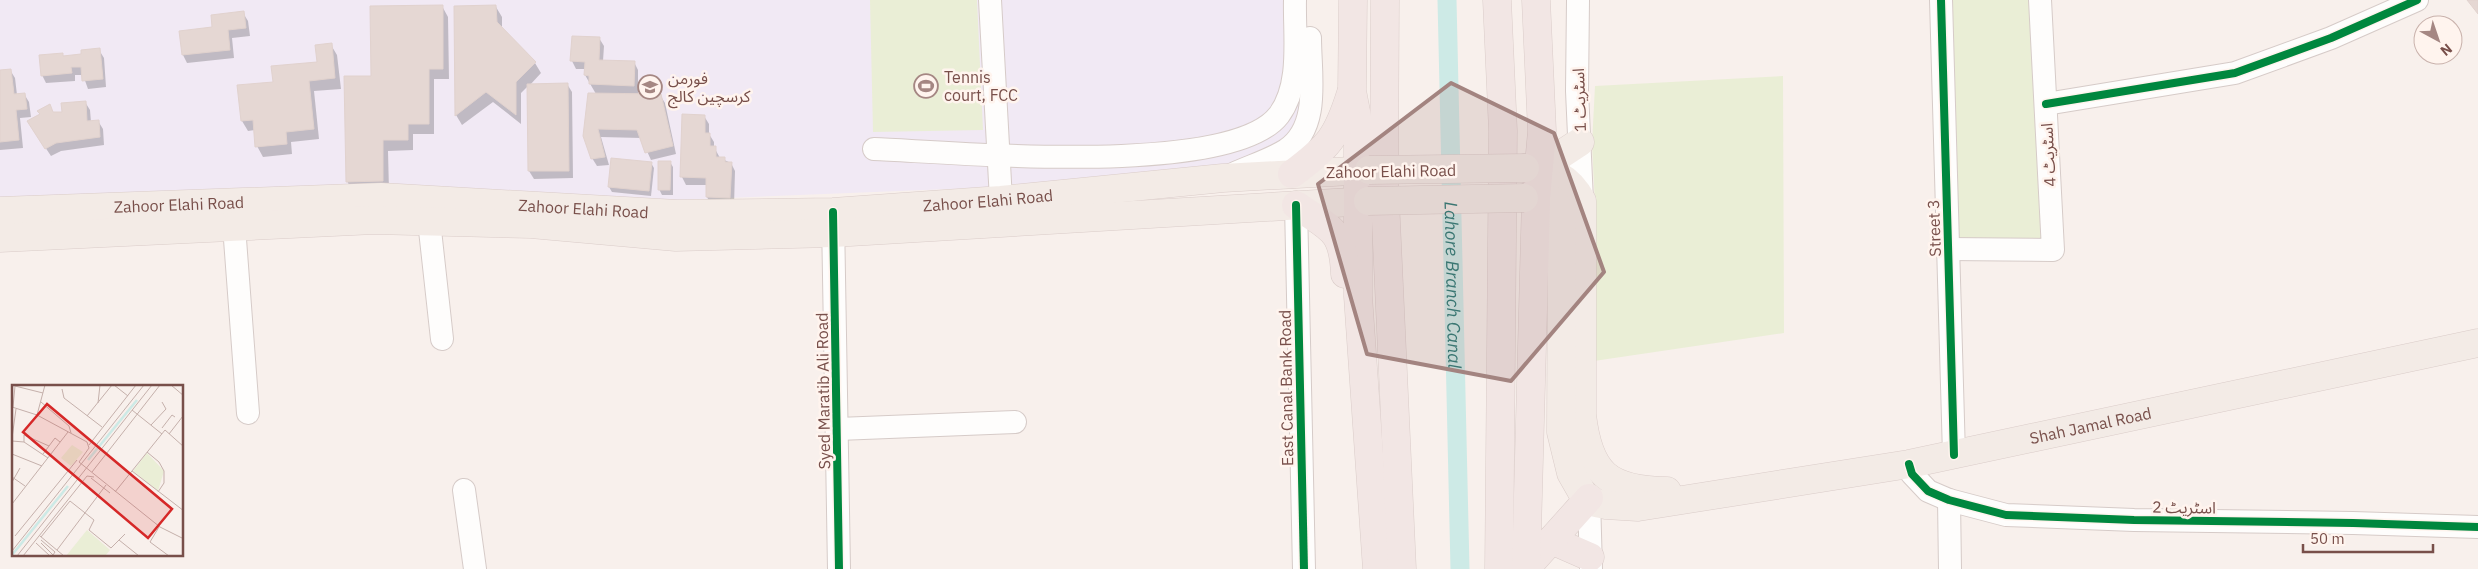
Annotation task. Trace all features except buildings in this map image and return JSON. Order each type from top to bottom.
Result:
[{"type":"highway","points":[[1353,0],[1352,91],[1358,122],[1363,170],[1358,296],[1376,569]]},
{"type":"highway","points":[[1385,0],[1384,178],[1402,569]]},
{"type":"highway","points":[[1497,0],[1503,131],[1499,569]]},
{"type":"highway","points":[[1526,568],[1530,198],[1541,90],[1536,0]]},
{"type":"highway","points":[[1292,174],[1325,147],[1335,135],[1342,124],[1352,91]]},
{"type":"highway","points":[[1296,206],[1332,230],[1339,239],[1344,251],[1346,279],[1358,296]]},
{"type":"highway","points":[[1526,568],[1589,498]]},
{"type":"highway","points":[[1551,540],[1590,563]]},
{"type":"main road","points":[[1532,169],[1580,142]]},
{"type":"main road","name":"Zahoor Elahi Road","points":[[0,238],[374,220],[530,224],[676,237],[833,222],[1001,200],[1223,178],[1363,170],[1532,169],[1554,172],[1569,182],[1582,201]]},
{"type":"main road","name":"Zahoor Elahi Road","points":[[0,211],[381,197],[833,222],[1363,202],[1530,198]]},
{"type":"main road","points":[[1530,198],[1554,201],[1562,213],[1561,432],[1571,473],[1576,484],[1589,498],[1606,505],[1638,507],[1664,505],[1701,496]]},
{"type":"main road","points":[[1582,201],[1582,415],[1588,448],[1600,470],[1622,486],[1701,496]]},
{"type":"main road","name":"Shah Jamal Road","points":[[1701,496],[1909,464],[2478,343]]},
{"type":"street","points":[[990,0],[1001,200]]},
{"type":"street","points":[[874,149],[1070,158],[1168,154],[1205,148],[1258,132],[1271,124],[1286,104],[1292,82],[1295,0]]},
{"type":"street","points":[[1223,178],[1287,150],[1305,128],[1310,115],[1310,0]]},
{"type":"street","name":"اسٹریٹ 1","points":[[1578,0],[1577,91],[1582,201]]},
{"type":"street","name":"Street 3","points":[[1941,0],[1954,455]]},
{"type":"street","name":"اسٹریٹ 4","points":[[1948,249],[2053,250],[2040,0]]},
{"type":"street","points":[[2046,104],[2235,73],[2331,38],[2417,0]]},
{"type":"street","name":"East Canal Bank Road","points":[[1296,206],[1304,569]]},
{"type":"street","points":[[429,221],[442,339]]},
{"type":"street","name":"Syed Maratib Ali Road","points":[[833,222],[839,569]]},
{"type":"street","points":[[234,226],[248,414]]},
{"type":"street","points":[[838,429],[1015,422]]},
{"type":"street","name":"اسٹریٹ 2","points":[[1909,464],[1912,474],[1928,492],[1949,500],[2006,515],[2134,520],[2478,527]]},
{"type":"street","points":[[464,490],[475,569]]},
{"type":"street","points":[[1589,498],[1590,563]]},
{"type":"street","points":[[1949,500],[1950,569]]},
{"type":"highlighted area","points":[[1451,83],[1554,133],[1604,272],[1511,381],[1367,354],[1318,184]]},
{"type":"shaded area","name":"فورمن کرسچین کالج","points":[[0,0],[1298,0],[1301,175],[0,227]]},
{"type":"green space","name":"Tennis court, FCC","points":[[870,0],[977,0],[983,130],[873,132]]},
{"type":"green space","points":[[1941,0],[2040,0],[2053,250],[1948,249]]},
{"type":"green space","points":[[1783,76],[1784,333],[1594,361],[1595,205],[1592,144],[1595,86]]},
{"type":"waterway","name":"Lahore Branch Canal","points":[[1447,0],[1460,569]]},
{"type":"cycle path","points":[[1941,0],[1954,455]]},
{"type":"cycle path","points":[[2046,104],[2235,73],[2331,38],[2417,0]]},
{"type":"cycle path","points":[[1296,205],[1304,569]]},
{"type":"cycle path","points":[[833,212],[839,569]]},
{"type":"cycle path","points":[[1909,464],[1912,474],[1928,491],[1949,500],[2006,515],[2134,520],[2478,527]]},
{"type":"place","name":"Tennis court, FCC","points":[[926,86]]},
{"type":"place","name":"فورمن کرسچین کالج","points":[[650,87]]}]
